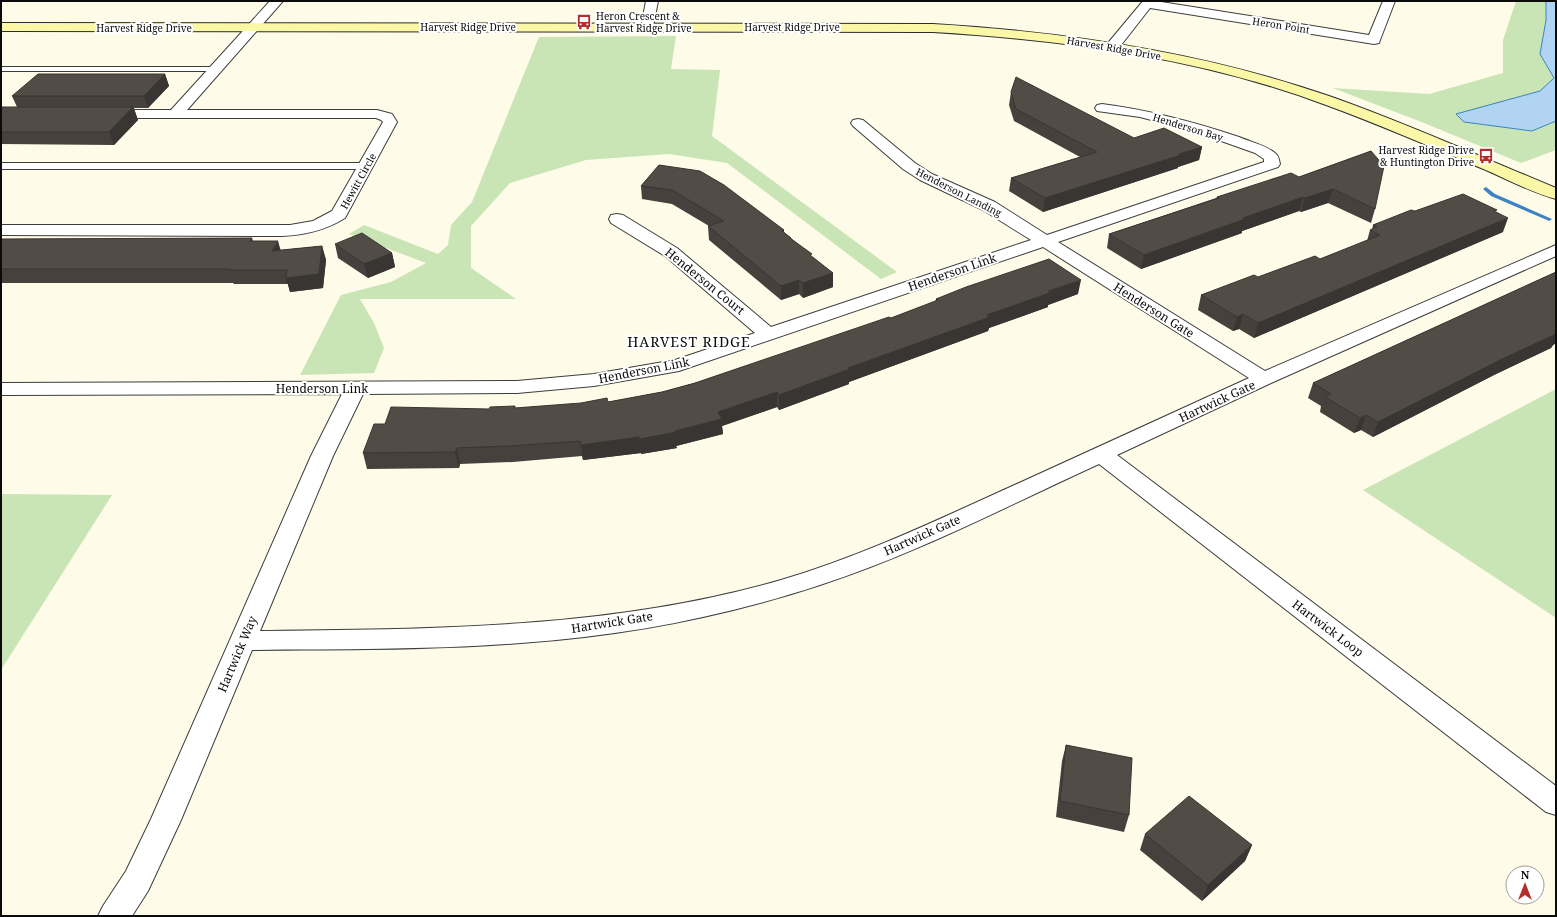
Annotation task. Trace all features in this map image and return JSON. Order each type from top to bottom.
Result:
[{"type":"street","points":[[176,114],[277,1]]},
{"type":"street","points":[[647,27],[652,1]]},
{"type":"street","name":"Heron Point","points":[[1148,2],[1374,40],[1389,1]]},
{"type":"street","points":[[1113,46],[1148,2]]},
{"type":"street","name":"Harvest Ridge Drive","points":[[1,27],[940,28],[1022,33],[1113,46],[1225,69],[1318,97],[1401,129],[1556,194]]},
{"type":"street","name":"Henderson Bay","points":[[1102,108],[1140,113],[1198,128],[1260,150],[1271,157]]},
{"type":"street","name":"Hewitt Circle","points":[[1,230],[301,230],[314,227],[329,221],[339,214],[390,122],[387,117],[377,114],[89,114]]},
{"type":"street","name":"Henderson Landing","points":[[858,123],[909,166],[926,177],[989,206],[1045,240]]},
{"type":"street","name":"Henderson Link","points":[[1,389],[355,389],[517,387],[594,380],[680,365],[1272,164],[1271,157]]},
{"type":"street","name":"Henderson Court","points":[[617,218],[671,252],[769,335]]},
{"type":"street","name":"Henderson Gate","points":[[1045,240],[1086,268],[1264,379]]},
{"type":"street","name":"Hartwick Gate","points":[[242,641],[491,636],[563,630],[693,609],[811,579],[915,540],[1264,379],[1556,250]]},
{"type":"street","name":"Hartwick Way","points":[[114,916],[137,881],[166,820],[322,456],[355,389]]},
{"type":"street","name":"Hartwick Loop","points":[[1101,454],[1556,803]]},
{"type":"lane","points":[[1,69],[217,69]]},
{"type":"lane","points":[[1,166],[365,166]]},
{"type":"green space","points":[[1516,1],[1556,1],[1556,150],[1521,163],[1424,123],[1333,88],[1429,94],[1503,73],[1503,40]]},
{"type":"green space","points":[[676,36],[671,69],[720,70],[712,136],[897,272],[881,279],[727,163],[669,154],[586,160],[510,183],[471,226],[471,268],[516,299],[360,299],[374,323],[384,348],[374,373],[300,375],[341,295],[391,282],[426,263],[349,234],[364,225],[438,254],[448,245],[451,225],[472,202],[539,37]]},
{"type":"green space","points":[[1556,389],[1556,618],[1363,490]]},
{"type":"green space","points":[[1,494],[112,495],[1,670]]},
{"type":"water","points":[[1546,1],[1556,1],[1556,121],[1532,131],[1464,122],[1456,114],[1540,91],[1554,78],[1540,54],[1546,20]]},
{"type":"building","points":[[38,74],[165,74],[144,96],[12,96]]},
{"type":"building","points":[[1016,77],[1134,138],[1164,128],[1202,147],[1045,198],[1011,178],[1097,152],[1016,109],[1011,92]]},
{"type":"building","points":[[1,107],[133,107],[109,132],[1,132]]},
{"type":"building","points":[[1371,151],[1384,166],[1375,209],[1333,189],[1305,198],[1303,197],[1144,255],[1109,234],[1291,173],[1299,177]]},
{"type":"building","points":[[659,165],[700,171],[724,185],[784,230],[782,231],[812,254],[810,255],[833,273],[803,283],[799,280],[781,286],[708,226],[724,221],[672,190],[641,186]]},
{"type":"building","points":[[1463,194],[1497,210],[1494,211],[1508,218],[1258,323],[1243,314],[1237,317],[1201,295],[1254,275],[1258,277],[1315,256],[1320,259],[1380,235],[1370,230],[1377,227],[1373,225],[1411,210],[1415,211]]},
{"type":"building","points":[[362,233],[392,253],[364,264],[335,244]]},
{"type":"building","points":[[252,238],[250,241],[278,241],[272,251],[322,246],[319,274],[286,278],[287,270],[1,269],[1,239]]},
{"type":"building","points":[[1049,259],[1081,280],[1048,291],[1050,293],[987,315],[990,317],[848,368],[850,369],[779,395],[777,392],[718,412],[722,419],[675,431],[676,432],[640,439],[639,437],[581,445],[580,441],[457,448],[455,452],[363,453],[374,424],[385,424],[391,407],[489,409],[490,407],[515,406],[515,408],[581,403],[607,398],[608,402],[662,392],[695,383],[889,317],[891,318],[938,300],[936,299],[966,287]]},
{"type":"building","points":[[1556,272],[1556,334],[1500,360],[1378,422],[1366,415],[1360,418],[1325,397],[1331,394],[1313,383]]},
{"type":"building","points":[[1066,745],[1132,758],[1129,815],[1060,801]]},
{"type":"building","points":[[1189,796],[1252,845],[1208,885],[1145,834]]},
{"type":"waterway","points":[[1486,189],[1493,195],[1549,219]]},
{"type":"place","name":"Heron Crescent & Harvest Ridge Drive","points":[[584,22]]},
{"type":"place","name":"Harvest Ridge Drive & Huntington Drive","points":[[1486,156]]},
{"type":"district","name":"HARVEST RIDGE","points":[[689,341]]}]
